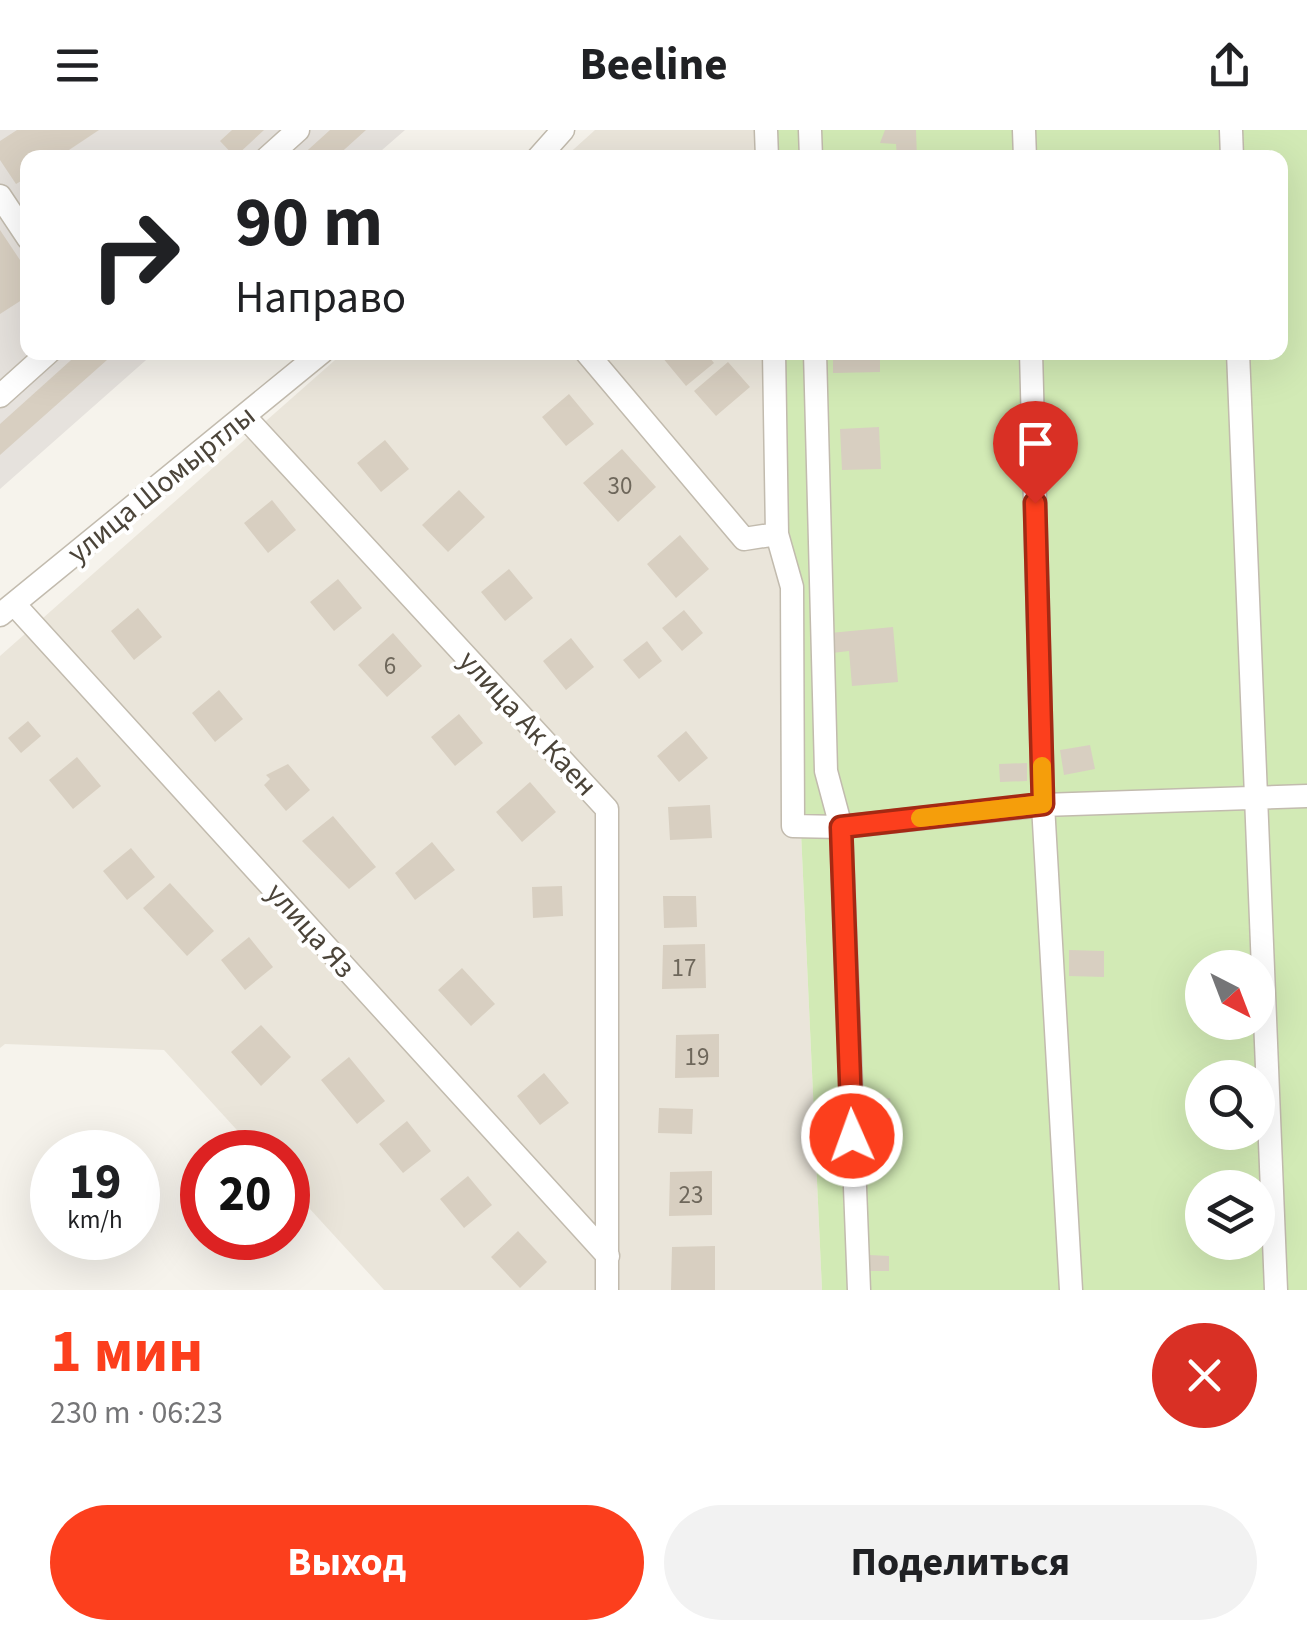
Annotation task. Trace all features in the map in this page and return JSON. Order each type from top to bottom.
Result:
[{"type":"street","points":[[277,150],[298,130]]},
{"type":"street","points":[[545,150],[564,130]]},
{"type":"street","points":[[0,196],[20,226]]},
{"type":"street","points":[[6,380],[37,360]]},
{"type":"street","name":"улица Шомыртлы","points":[[7,610],[313,360]]},
{"type":"street","points":[[593,360],[744,539],[777,534]]},
{"type":"street","points":[[774,360],[777,534],[792,587],[793,826],[841,827],[1043,804],[1307,796]]},
{"type":"street","points":[[815,360],[826,771],[841,827],[858,1290]]},
{"type":"street","points":[[1030,360],[1043,804],[1071,1290]]},
{"type":"street","points":[[1238,360],[1252,798],[1276,1290]]},
{"type":"street","name":"улица Ак Каен","points":[[245,417],[607,809],[607,1290]]},
{"type":"street","name":"улица Яз","points":[[7,610],[608,1256]]},
{"type":"shaded area","points":[[0,130],[405,130],[382,150],[20,150],[20,360],[146,360],[0,489]]},
{"type":"shaded area","points":[[595,130],[769,130],[770,150],[573,150]]},
{"type":"shaded area","points":[[335,360],[779,360],[822,1290],[384,1290],[310,1209],[310,1130],[237,1130],[164,1050],[5,1044],[0,1048],[0,656]]},
{"type":"green space","points":[[769,130],[1307,130],[1307,1290],[822,1290],[779,360],[1288,360],[1288,150],[770,150]]},
{"type":"building","points":[[17,130],[99,130],[69,150],[20,150],[20,182],[16,184],[0,160],[0,141]]},
{"type":"building","points":[[232,130],[264,130],[243,150],[228,150],[220,141]]},
{"type":"building","points":[[330,130],[366,130],[344,150],[308,150]]},
{"type":"building","points":[[885,130],[916,130],[917,150],[896,150],[896,144],[880,143]]},
{"type":"building","points":[[0,230],[20,260],[20,301],[0,314]]},
{"type":"building","points":[[71,360],[107,360],[0,455],[0,424]]},
{"type":"building","points":[[664,360],[712,360],[714,363],[686,386]]},
{"type":"building","points":[[833,360],[880,360],[880,372],[833,373]]},
{"type":"building","points":[[728,362],[750,387],[716,416],[694,391]]},
{"type":"building","points":[[569,394],[594,424],[566,446],[542,417]]},
{"type":"building","points":[[879,427],[881,469],[842,470],[840,429]]},
{"type":"building","points":[[385,440],[409,469],[381,492],[357,463]]},
{"type":"building","points":[[622,449],[656,487],[618,522],[583,483]]},
{"type":"building","points":[[459,490],[485,517],[448,552],[422,525]]},
{"type":"building","points":[[272,500],[296,530],[268,553],[244,523]]},
{"type":"building","points":[[680,535],[709,569],[676,598],[647,564]]},
{"type":"building","points":[[509,569],[533,598],[505,621],[481,592]]},
{"type":"building","points":[[338,579],[362,608],[334,631],[310,602]]},
{"type":"building","points":[[138,608],[162,637],[134,660],[111,631]]},
{"type":"building","points":[[684,610],[703,633],[682,651],[662,628]]},
{"type":"building","points":[[893,627],[898,682],[852,686],[849,651],[832,653],[830,633]]},
{"type":"building","points":[[393,633],[422,666],[387,697],[358,665]]},
{"type":"building","points":[[571,638],[594,667],[566,690],[543,661]]},
{"type":"building","points":[[647,641],[662,661],[639,679],[623,660]]},
{"type":"building","points":[[219,690],[243,719],[215,742],[192,713]]},
{"type":"building","points":[[459,714],[483,743],[455,766],[431,737]]},
{"type":"building","points":[[28,721],[41,736],[21,753],[8,738]]},
{"type":"building","points":[[686,731],[708,758],[679,782],[657,756]]},
{"type":"building","points":[[1090,745],[1095,769],[1064,775],[1060,750]]},
{"type":"building","points":[[77,757],[101,786],[73,809],[49,780]]},
{"type":"building","points":[[1027,763],[1027,781],[1000,782],[999,764]]},
{"type":"building","points":[[288,764],[310,790],[286,811],[264,785],[270,779],[266,775]]},
{"type":"building","points":[[530,782],[556,812],[522,842],[496,812]]},
{"type":"building","points":[[710,805],[712,838],[670,840],[668,807]]},
{"type":"building","points":[[333,816],[376,867],[349,889],[302,841]]},
{"type":"building","points":[[432,842],[455,870],[415,900],[395,873]]},
{"type":"building","points":[[131,848],[155,877],[127,900],[103,871]]},
{"type":"building","points":[[170,883],[214,931],[187,956],[143,908]]},
{"type":"building","points":[[562,886],[563,916],[533,918],[532,887]]},
{"type":"building","points":[[663,896],[696,896],[697,927],[664,928]]},
{"type":"building","points":[[249,937],[273,967],[245,990],[221,960]]},
{"type":"building","points":[[705,944],[706,988],[662,989],[663,945]]},
{"type":"building","points":[[1069,950],[1104,951],[1104,977],[1069,976]]},
{"type":"building","points":[[462,968],[495,1004],[471,1026],[438,990]]},
{"type":"building","points":[[261,1025],[291,1057],[261,1086],[231,1052]]},
{"type":"building","points":[[719,1034],[719,1077],[675,1078],[676,1035]]},
{"type":"building","points":[[349,1057],[385,1101],[357,1124],[321,1080]]},
{"type":"building","points":[[544,1073],[569,1103],[540,1125],[517,1096]]},
{"type":"building","points":[[890,1098],[893,1119],[862,1123],[859,1102]]},
{"type":"building","points":[[659,1108],[693,1109],[692,1134],[658,1133]]},
{"type":"building","points":[[407,1121],[431,1151],[403,1173],[379,1144]]},
{"type":"building","points":[[712,1171],[712,1215],[669,1216],[670,1172]]},
{"type":"building","points":[[468,1176],[492,1205],[464,1228],[440,1199]]},
{"type":"building","points":[[518,1231],[547,1262],[520,1288],[491,1257]]},
{"type":"building","points":[[715,1246],[715,1290],[671,1290],[672,1247]]},
{"type":"building","points":[[869,1255],[889,1256],[889,1271],[869,1271]]},
{"type":"slow traffic","points":[[920,818],[1043,804],[1042,766]]},
{"type":"route","points":[[852,1136],[841,827],[1043,804],[1035,503]]}]
